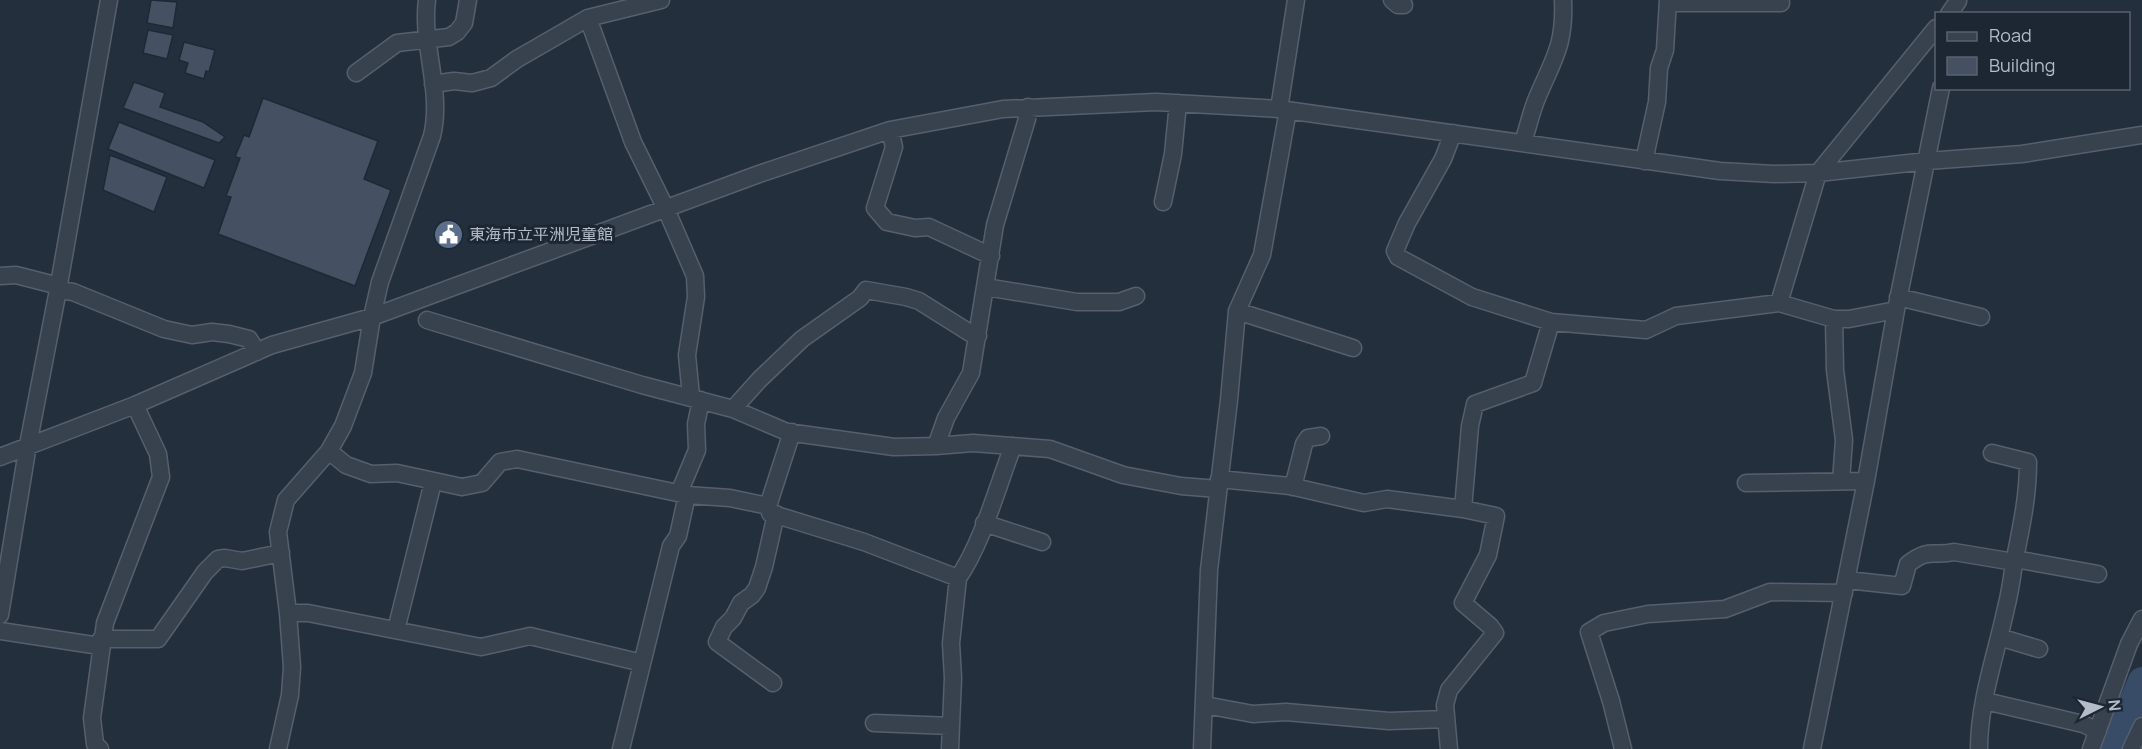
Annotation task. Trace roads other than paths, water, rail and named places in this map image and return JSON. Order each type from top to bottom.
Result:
[{"type":"street","points":[[0,615],[28,445],[109,0]]},
{"type":"street","points":[[278,749],[290,695],[292,668],[278,532],[286,500],[329,451],[343,426],[363,374],[380,282],[432,136],[436,111],[427,40],[425,13],[427,0]]},
{"type":"street","points":[[356,73],[397,44],[449,37],[457,33],[464,23],[468,0]]},
{"type":"street","points":[[433,84],[454,81],[472,83],[491,78],[518,59],[588,18],[661,0]]},
{"type":"street","points":[[1202,749],[1209,570],[1238,311],[1262,255],[1284,109],[1296,0]]},
{"type":"street","points":[[1523,142],[1536,100],[1561,43],[1563,0]]},
{"type":"street","points":[[1644,160],[1657,102],[1659,68],[1665,50],[1668,1],[1781,3]]},
{"type":"street","points":[[588,18],[633,142],[666,209],[695,276],[696,285],[687,355],[696,398],[697,450],[683,494],[678,536],[671,546],[621,749]]},
{"type":"street","points":[[1779,303],[1818,173],[1935,29]]},
{"type":"street","points":[[1812,749],[1866,481],[1897,303],[1941,90]]},
{"type":"street","points":[[1162,202],[1173,154],[1178,103]]},
{"type":"street","points":[[0,457],[135,405],[272,345],[372,317],[759,174],[890,130],[993,110],[1178,103],[1284,109],[1720,171],[1774,174],[1818,173],[1927,161],[2022,154],[2142,135]]},
{"type":"street","points":[[936,446],[945,418],[971,372],[995,225],[1028,119],[1028,107]]},
{"type":"street","points":[[890,130],[894,147],[875,208],[887,222],[915,228],[929,227],[991,256]]},
{"type":"street","points":[[1453,133],[1443,159],[1395,250],[1398,257],[1472,297],[1551,322],[1646,330],[1676,316],[1779,303],[1834,319],[1849,319],[1897,303],[1981,317]]},
{"type":"street","points":[[0,276],[16,275],[73,292],[164,329],[192,335],[212,332],[249,339],[257,352]]},
{"type":"street","points":[[986,287],[1077,302],[1119,302],[1136,296]]},
{"type":"street","points":[[733,409],[759,380],[802,339],[860,298],[866,290],[919,301],[978,336]]},
{"type":"street","points":[[1238,311],[1353,348]]},
{"type":"street","points":[[1834,319],[1835,370],[1844,440],[1841,481]]},
{"type":"street","points":[[427,320],[642,385],[733,409],[787,432],[894,447],[973,443],[1050,449],[1123,475],[1145,480],[1293,487],[1364,503],[1387,499],[1463,509],[1496,516],[1488,555],[1463,603],[1495,633],[1449,690],[1445,705],[1449,749]]},
{"type":"street","points":[[1463,509],[1470,426],[1475,404],[1533,383],[1551,322]]},
{"type":"street","points":[[100,749],[95,744],[92,718],[105,623],[161,477],[158,454],[135,405]]},
{"type":"street","points":[[773,683],[717,642],[724,627],[734,618],[741,603],[753,595],[757,588],[764,567],[772,510],[792,432]]},
{"type":"street","points":[[1293,487],[1304,444],[1308,438],[1321,436]]},
{"type":"street","points":[[950,749],[953,678],[951,643],[958,578],[964,570],[984,523],[1013,446]]},
{"type":"street","points":[[329,451],[346,465],[371,474],[397,473],[462,487],[482,483],[500,462],[517,459],[683,494],[730,498],[864,542],[958,578]]},
{"type":"street","points":[[1979,749],[1984,701],[2007,608],[2028,494],[2028,462],[1992,453]]},
{"type":"street","points":[[1746,483],[1866,481]]},
{"type":"street","points":[[396,630],[433,482]]},
{"type":"street","points":[[984,523],[1042,542]]},
{"type":"street","points":[[1623,749],[1611,701],[1589,632],[1604,623],[1648,614],[1725,609],[1770,592],[1845,586],[1902,586],[1908,564],[1928,552],[1946,554],[1954,552],[2098,574]]},
{"type":"street","points":[[0,632],[101,642],[158,639],[205,572],[218,559],[242,561],[281,553]]},
{"type":"street","points":[[288,613],[308,613],[481,647],[530,636],[642,663]]},
{"type":"street","points":[[2091,749],[2129,644],[2142,619]]},
{"type":"street","points":[[1999,637],[2039,649]]},
{"type":"street","points":[[1984,701],[2083,724],[2098,731]]},
{"type":"street","points":[[1205,705],[1253,714],[1286,712],[1389,722],[1446,719]]},
{"type":"street","points":[[874,723],[951,726]]},
{"type":"street","points":[[2131,749],[2142,726]]},
{"type":"waterway","points":[[2113,749],[2142,681]]},
{"type":"place","name":"東海市立平洲児童館","points":[[448,234]]}]
